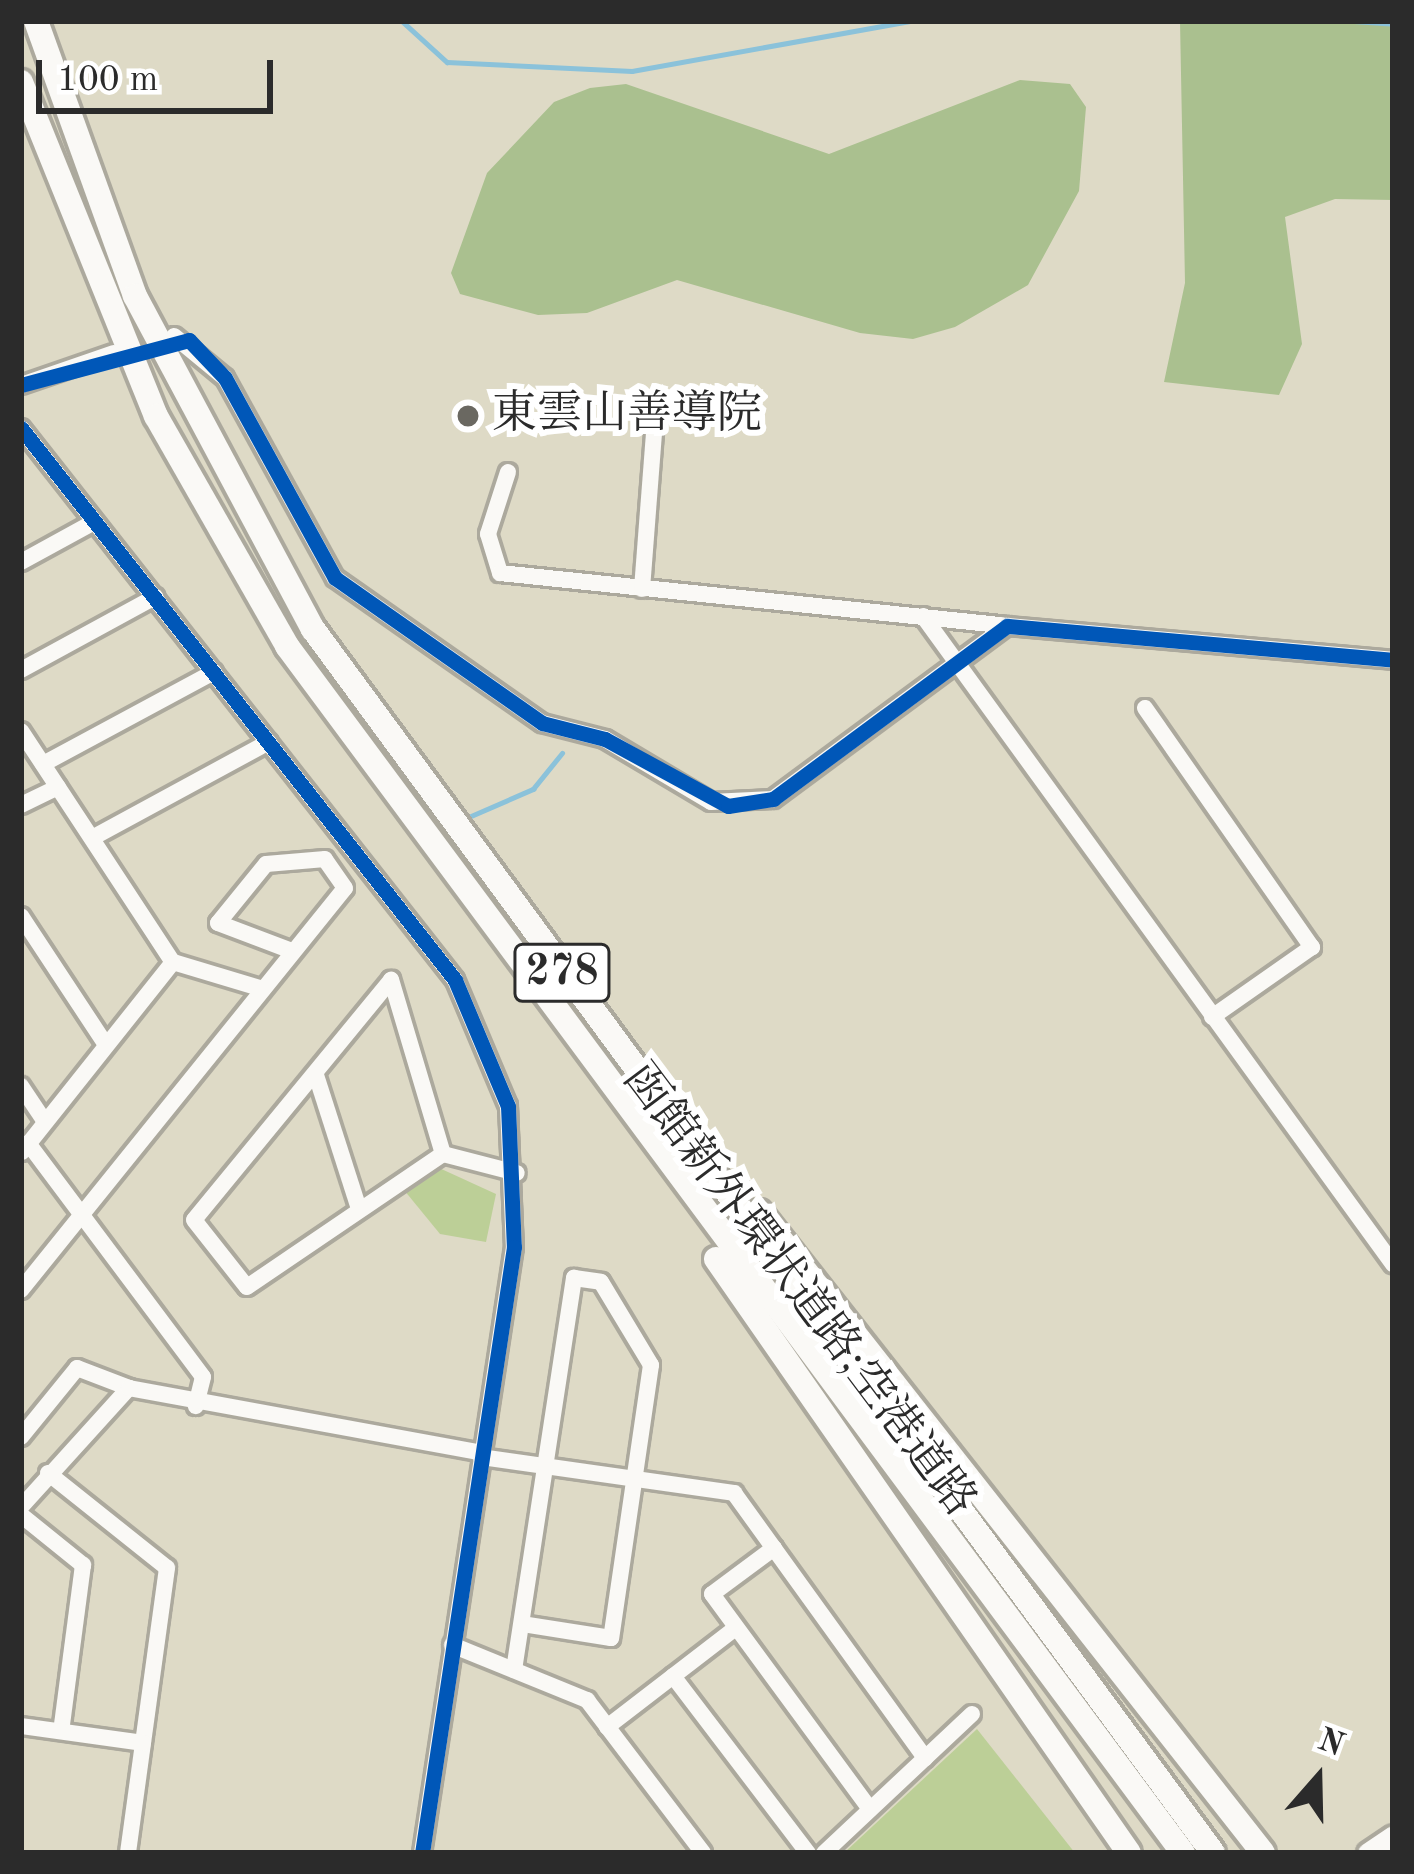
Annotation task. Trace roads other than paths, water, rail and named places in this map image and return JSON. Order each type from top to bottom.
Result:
[{"type":"highway","name":"函館新外環状道路;空港道路","points":[[36,21],[135,296],[248,523],[379,725],[1213,1853]]},
{"type":"highway","name":"函館新外環状道路;空港道路","points":[[21,82],[107,311],[221,538],[504,949],[1183,1853]]},
{"type":"highway","points":[[504,949],[1129,1853]]},
{"type":"highway","points":[[592,1012],[932,1421],[1263,1853]]},
{"type":"main road","points":[[1369,1853],[1393,1836]]},
{"type":"street","points":[[174,336],[225,378],[335,578],[542,723],[605,740],[711,802],[772,799],[951,658],[1007,626]]},
{"type":"street","points":[[21,385],[114,353]]},
{"type":"street","points":[[642,589],[655,420]]},
{"type":"street","points":[[21,428],[269,742],[473,1011],[508,1106],[517,1173],[482,1455],[422,1853]]},
{"type":"street","points":[[508,472],[488,533],[500,573],[1393,660]]},
{"type":"street","points":[[21,562],[94,522]]},
{"type":"street","points":[[21,670],[155,597]]},
{"type":"street","points":[[922,616],[1393,1264]]},
{"type":"street","points":[[43,764],[214,673]]},
{"type":"street","points":[[1144,708],[1312,947],[1212,1017]]},
{"type":"street","points":[[21,731],[173,962],[263,989]]},
{"type":"street","points":[[92,838],[269,742]]},
{"type":"street","points":[[21,805],[58,787]]},
{"type":"street","points":[[21,1290],[345,888],[325,859],[266,864],[218,923],[292,951]]},
{"type":"street","points":[[21,916],[106,1046]]},
{"type":"street","points":[[173,962],[25,1148],[82,1215],[202,1377],[196,1406]]},
{"type":"street","points":[[443,1154],[391,980],[194,1220],[247,1287],[443,1154],[517,1173]]},
{"type":"street","points":[[316,1075],[359,1209]]},
{"type":"street","points":[[21,1086],[46,1122]]},
{"type":"street","points":[[514,1670],[574,1278],[601,1282],[651,1365],[610,1638],[523,1624]]},
{"type":"street","points":[[21,1437],[77,1368],[196,1406],[546,1466],[734,1492],[925,1758]]},
{"type":"street","points":[[61,1731],[83,1565],[21,1511],[48,1473],[129,1388]]},
{"type":"street","points":[[48,1473],[167,1568],[128,1853]]},
{"type":"street","points":[[774,1548],[712,1594],[733,1630],[870,1809]]},
{"type":"street","points":[[607,1727],[733,1630]]},
{"type":"street","points":[[452,1645],[586,1700],[703,1853]]},
{"type":"street","points":[[673,1676],[808,1853]]},
{"type":"street","points":[[824,1853],[972,1714]]},
{"type":"street","points":[[21,1726],[143,1743]]},
{"type":"waterway","points":[[402,21],[447,62],[632,71],[910,21]]},
{"type":"waterway","points":[[1354,21],[1393,24]]},
{"type":"waterway","points":[[471,816],[533,789],[562,753]]},
{"type":"place","name":"東雲山善導院","points":[[468,416]]}]
